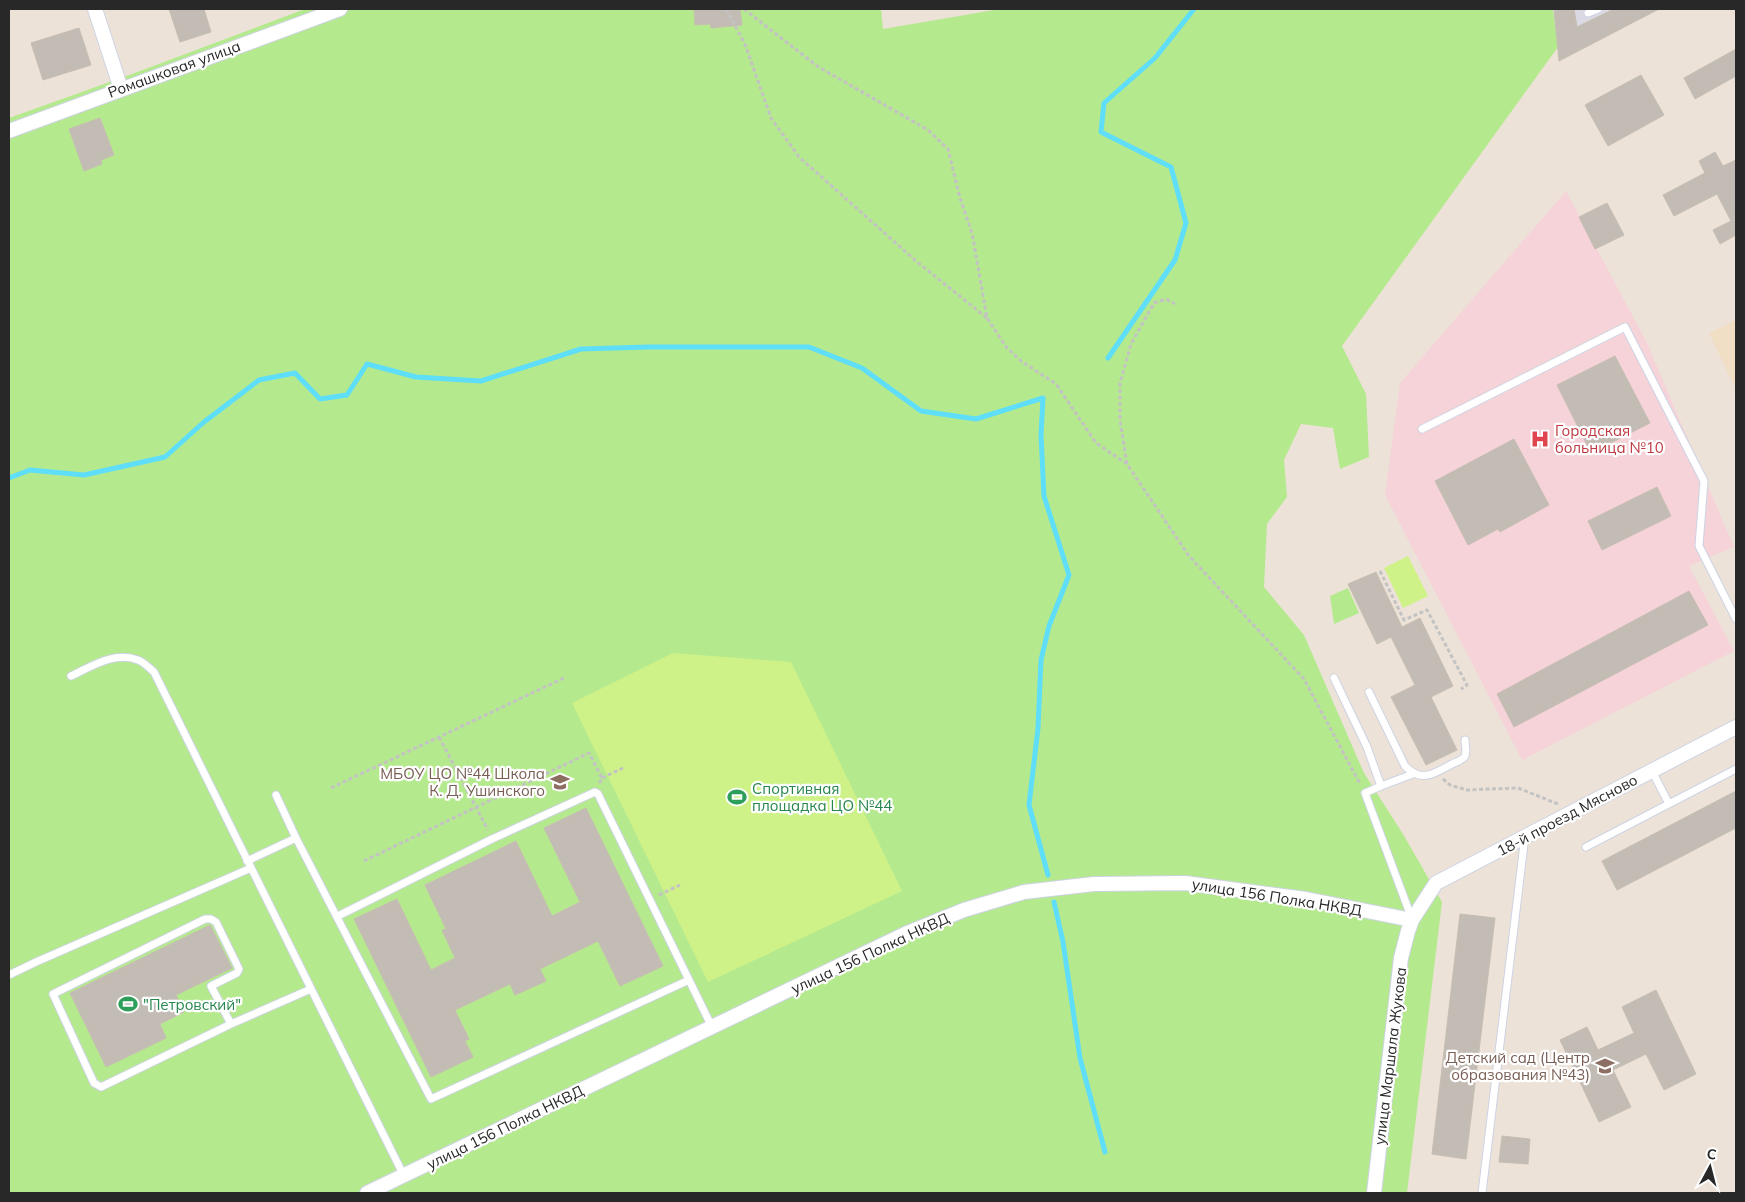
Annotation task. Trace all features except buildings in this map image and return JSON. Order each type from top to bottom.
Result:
[{"type":"street","points":[[95,9],[121,89]]},
{"type":"street","name":"Ромашковая улица","points":[[9,130],[340,9]]},
{"type":"street","name":"18-й проезд Мясново","points":[[1412,920],[1436,883],[1652,771],[1735,731]]},
{"type":"street","name":"улица 156 Полка НКВД","points":[[367,1193],[905,934],[964,910],[1024,892],[1094,884],[1185,883],[1306,899],[1412,920]]},
{"type":"street","name":"улица Маршала Жукова","points":[[1374,1193],[1401,958],[1412,920]]},
{"type":"lane","points":[[1588,13],[1598,9]]},
{"type":"lane","points":[[1422,429],[1625,327],[1704,481],[1699,546],[1736,619]]},
{"type":"lane","points":[[71,676],[111,658],[125,657],[140,660],[154,672],[404,1176]]},
{"type":"lane","points":[[1334,678],[1367,747],[1381,786]]},
{"type":"lane","points":[[1369,692],[1405,766],[1412,774]]},
{"type":"lane","points":[[1412,920],[1365,793],[1412,774],[1424,776],[1439,771],[1464,758],[1466,753],[1465,740]]},
{"type":"lane","points":[[1586,847],[1736,770]]},
{"type":"lane","points":[[1652,771],[1669,804]]},
{"type":"lane","points":[[338,916],[492,839],[591,792],[596,792],[712,1027]]},
{"type":"lane","points":[[276,795],[296,838],[431,1099],[689,980]]},
{"type":"lane","points":[[1482,1193],[1525,836]]},
{"type":"lane","points":[[9,975],[249,865],[296,838]]},
{"type":"lane","points":[[231,1024],[211,986],[237,973],[239,969],[216,922],[211,918],[205,919],[53,994],[94,1082],[100,1087],[104,1087],[231,1024],[311,989]]},
{"type":"path","points":[[726,9],[745,44],[772,118],[799,157],[916,261],[987,318],[1007,348],[1021,361],[1056,384],[1096,443],[1127,464],[1189,556],[1304,679],[1365,793]]},
{"type":"path","points":[[744,9],[817,66],[928,130],[948,150],[960,198],[972,233],[987,318]]},
{"type":"path","points":[[1127,464],[1120,420],[1120,383],[1131,344],[1154,303],[1166,299],[1175,304]]},
{"type":"path","points":[[1380,571],[1404,620],[1427,610],[1467,685],[1461,689]]},
{"type":"path","points":[[331,788],[566,678]]},
{"type":"path","points":[[440,738],[492,839]]},
{"type":"path","points":[[364,862],[589,753],[602,778]]},
{"type":"path","points":[[596,792],[602,778],[623,768]]},
{"type":"path","points":[[1439,771],[1443,779],[1457,788],[1467,790],[1518,788],[1575,811]]},
{"type":"path","points":[[650,900],[680,885]]},
{"type":"shaded area","points":[[1553,9],[1623,9],[1558,47]]},
{"type":"shaded area","name":"Городская больница №10","points":[[1566,191],[1647,343],[1734,547],[1689,566],[1734,651],[1522,760],[1385,495],[1400,383]]},
{"type":"shaded area","points":[[1736,320],[1736,390],[1709,333]]},
{"type":"green space","points":[[305,9],[881,9],[883,29],[1000,9],[1553,9],[1558,47],[1342,346],[1366,394],[1369,457],[1340,469],[1333,428],[1301,424],[1284,460],[1287,497],[1267,524],[1264,587],[1304,635],[1364,773],[1403,834],[1442,902],[1407,1193],[9,1193],[9,118]]},
{"type":"green space","points":[[1408,556],[1428,596],[1403,608],[1384,568]]},
{"type":"green space","points":[[1348,588],[1359,613],[1334,624],[1330,596]]},
{"type":"green space","name":"Спортивная площадка ЦО №44","points":[[673,653],[791,662],[902,891],[708,982],[572,703]]},
{"type":"waterway","points":[[1108,358],[1175,260],[1186,223],[1171,167],[1101,132],[1104,103],[1155,58],[1194,9]]},
{"type":"waterway","points":[[9,478],[30,470],[84,475],[165,457],[204,422],[259,380],[295,373],[320,399],[347,395],[367,364],[416,377],[481,381],[581,349],[809,347],[862,368],[921,411],[976,419],[1043,398],[1041,435],[1044,496],[1069,575],[1049,626],[1041,660],[1038,728],[1029,805],[1048,875]]},
{"type":"waterway","points":[[1054,902],[1063,942],[1080,1058],[1105,1152]]},
{"type":"place","name":"Городская больница №10","points":[[1540,439]]},
{"type":"place","name":"МБОУ ЦО №44 Школа К. Д. Ушинского","points":[[560,782]]},
{"type":"place","name":"Спортивная площадка ЦО №44","points":[[737,797]]},
{"type":"place","name":"\"Петровский\"","points":[[128,1004]]},
{"type":"place","name":"Детский сад (Центр образования №43)","points":[[1605,1066]]}]
